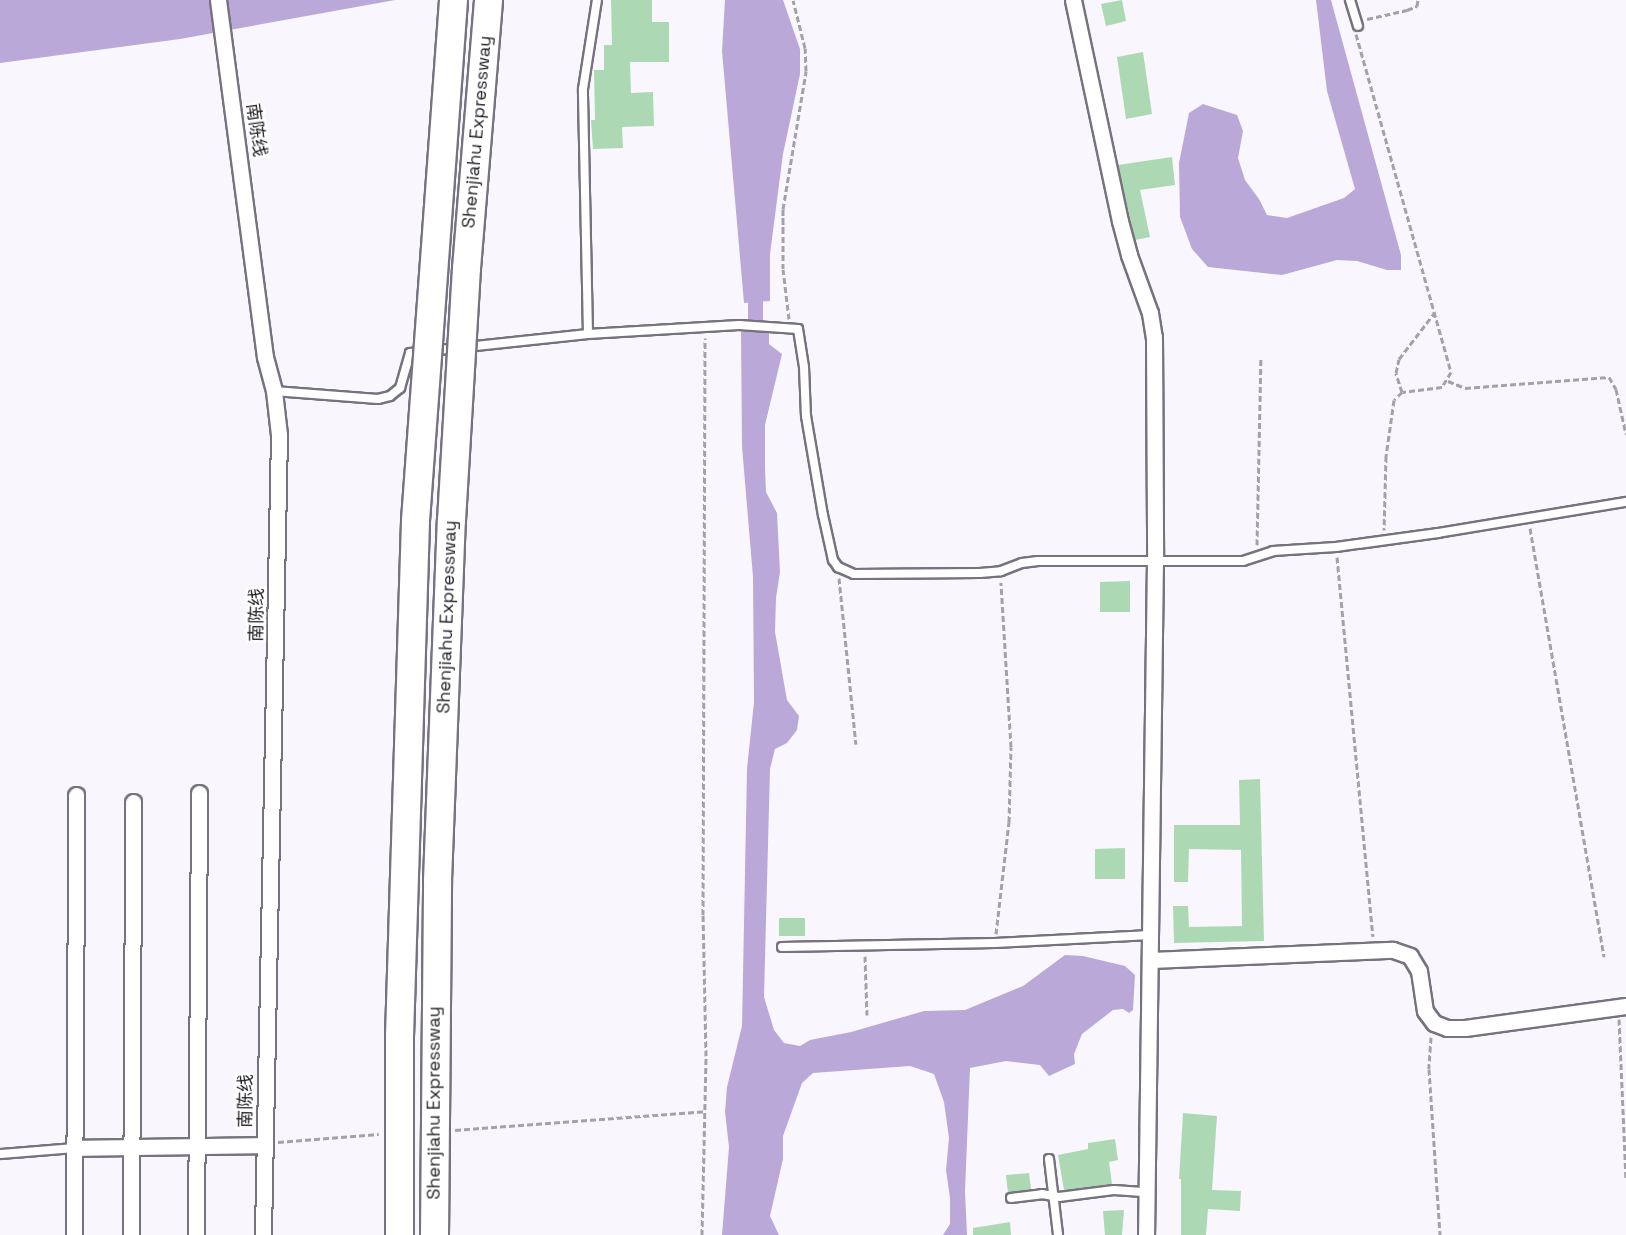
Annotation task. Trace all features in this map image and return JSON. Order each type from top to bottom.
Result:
[{"type":"highway","name":"Shenjiahu Expressway","points":[[399,1235],[399,1036],[415,520],[453,0]]},
{"type":"highway","name":"Shenjiahu Expressway","points":[[434,1235],[437,880],[451,520],[466,268],[488,0]]},
{"type":"street","name":"南陈线","points":[[218,0],[258,288],[265,357],[274,391],[279,435],[263,1235]]},
{"type":"street","points":[[1073,0],[1120,220],[1152,321],[1155,560],[1146,1235]]},
{"type":"street","points":[[196,1235],[199,793]]},
{"type":"street","points":[[74,1235],[76,795]]},
{"type":"street","points":[[131,1235],[133,801]]},
{"type":"street","points":[[1151,960],[1393,950],[1410,956],[1419,971],[1425,1011],[1434,1023],[1447,1028],[1465,1028],[1622,1007]]},
{"type":"street","points":[[74,1148],[265,1145]]},
{"type":"lane","points":[[588,334],[583,89],[597,0]]},
{"type":"lane","points":[[1350,0],[1358,26]]},
{"type":"lane","points":[[274,391],[378,399],[390,396],[400,388],[410,353],[588,334],[739,325],[798,329],[802,344],[806,416],[833,560],[838,567],[854,574],[1001,571],[1022,562],[1038,561],[1243,561],[1292,548],[1336,547],[1384,541],[1626,502]]},
{"type":"lane","points":[[782,947],[995,943],[1151,935]]},
{"type":"lane","points":[[0,1154],[74,1148]]},
{"type":"lane","points":[[1049,1160],[1058,1235]]},
{"type":"lane","points":[[1011,1198],[1114,1190],[1146,1192]]},
{"type":"path","points":[[790,327],[783,269],[783,209],[806,70],[805,48],[793,0]]},
{"type":"path","points":[[1384,541],[1386,456],[1394,400],[1402,392],[1442,387],[1448,381],[1451,372],[1359,50],[1356,32],[1360,21],[1407,10],[1417,6],[1418,0]]},
{"type":"path","points":[[1402,392],[1396,373],[1399,359],[1435,312]]},
{"type":"path","points":[[702,1235],[705,1111],[705,327]]},
{"type":"path","points":[[1256,557],[1261,358]]},
{"type":"path","points":[[1448,381],[1465,388],[1609,377],[1616,389],[1626,434]]},
{"type":"path","points":[[1528,518],[1604,957]]},
{"type":"path","points":[[1336,547],[1375,951]]},
{"type":"path","points":[[838,567],[856,744]]},
{"type":"path","points":[[995,943],[1010,801],[1011,747],[1001,571]]},
{"type":"path","points":[[865,945],[867,1015]]},
{"type":"path","points":[[1622,1007],[1626,1179]]},
{"type":"path","points":[[1434,1023],[1429,1045],[1429,1068],[1440,1235]]},
{"type":"path","points":[[445,1130],[705,1111]]},
{"type":"path","points":[[265,1145],[286,1140],[388,1134]]},
{"type":"shaded area","points":[[0,0],[395,0],[180,39],[0,63]]},
{"type":"shaded area","points":[[725,0],[783,0],[800,49],[800,74],[783,154],[770,254],[770,301],[744,303],[722,51]]},
{"type":"shaded area","points":[[1316,0],[1331,0],[1401,255],[1401,270],[1387,270],[1357,261],[1337,260],[1282,275],[1208,267],[1192,249],[1180,217],[1179,163],[1189,113],[1203,104],[1237,115],[1243,131],[1238,158],[1245,180],[1267,215],[1287,218],[1344,198],[1355,189],[1327,91]]},
{"type":"shaded area","points":[[741,332],[769,332],[769,344],[782,354],[765,425],[766,492],[777,513],[780,572],[776,598],[775,632],[787,700],[799,716],[797,730],[787,743],[775,749],[770,769],[764,997],[774,1030],[784,1043],[800,1046],[810,1040],[851,1032],[924,1011],[965,1010],[1023,986],[1065,955],[1083,956],[1125,966],[1135,975],[1133,1010],[1129,1013],[1123,1009],[1113,1010],[1082,1034],[1074,1054],[1075,1064],[1049,1076],[1040,1065],[1006,1061],[970,1068],[965,1191],[967,1235],[943,1235],[950,1224],[950,1198],[946,1170],[949,1138],[944,1102],[934,1074],[910,1066],[813,1073],[802,1083],[783,1136],[783,1159],[770,1216],[779,1235],[722,1235],[729,1147],[725,1112],[727,1087],[742,1026],[747,769],[754,702],[753,577],[742,446]]},
{"type":"building","points":[[611,0],[652,0],[652,22],[669,22],[669,62],[630,62],[631,93],[653,92],[654,126],[622,127],[623,148],[593,149],[591,120],[595,120],[594,70],[604,70],[604,45],[612,45]]},
{"type":"building","points":[[1122,0],[1126,21],[1106,26],[1101,4]]},
{"type":"building","points":[[1143,52],[1152,114],[1126,119],[1117,57]]},
{"type":"building","points":[[1172,157],[1175,185],[1140,190],[1150,237],[1135,240],[1118,165]]},
{"type":"building","points":[[1130,581],[1130,612],[1100,612],[1100,582]]},
{"type":"building","points":[[1260,779],[1264,941],[1174,943],[1173,906],[1188,906],[1189,927],[1242,926],[1241,850],[1189,849],[1188,882],[1174,882],[1174,825],[1240,825],[1239,780]]},
{"type":"building","points":[[1125,848],[1125,879],[1095,879],[1095,849]]},
{"type":"building","points":[[779,918],[805,918],[805,936],[779,936]]},
{"type":"building","points":[[1183,1113],[1217,1116],[1212,1190],[1241,1191],[1240,1211],[1208,1209],[1206,1235],[1181,1235],[1181,1179],[1179,1179]]},
{"type":"building","points":[[1115,1139],[1118,1160],[1109,1162],[1112,1184],[1064,1190],[1058,1155],[1088,1149],[1088,1143]]},
{"type":"building","points":[[1029,1173],[1031,1189],[1008,1193],[1006,1175]]},
{"type":"building","points":[[1124,1210],[1122,1235],[1105,1235],[1103,1211]]},
{"type":"building","points":[[1010,1222],[1011,1235],[973,1235],[973,1228]]},
{"type":"waterway","points":[[755,282],[755,351]]}]
